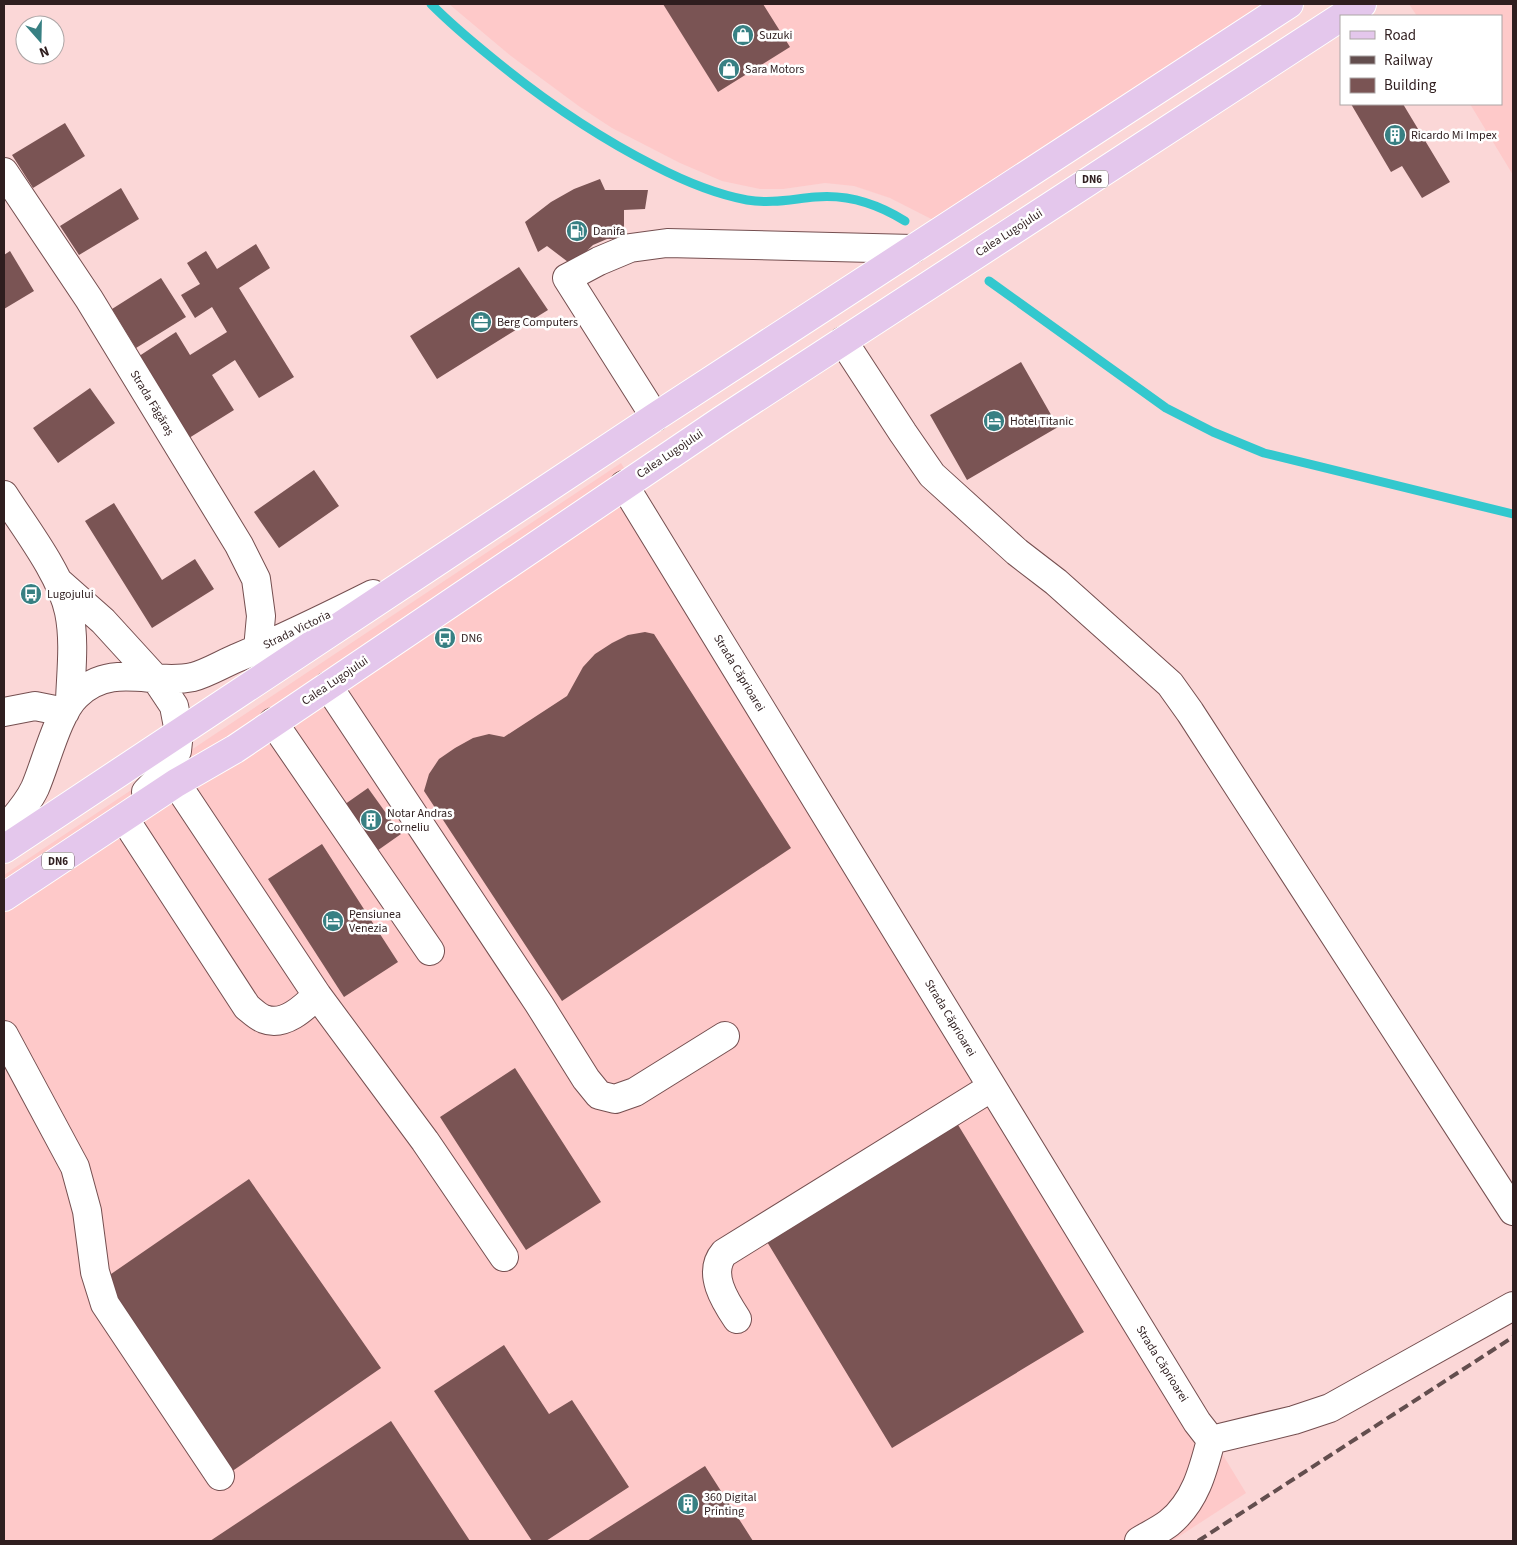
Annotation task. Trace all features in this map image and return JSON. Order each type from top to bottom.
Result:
[{"type":"main road","points":[[4,849],[654,417],[1289,4]]},
{"type":"main road","name":"Calea Lugojului","points":[[1345,15],[1362,4]]},
{"type":"main road","name":"Calea Lugojului","points":[[4,897],[176,783],[235,749],[624,485],[1340,18]]},
{"type":"street","name":"Strada Făgăraș","points":[[4,172],[89,299],[239,546],[256,579],[261,616],[258,649]]},
{"type":"street","points":[[654,417],[567,278],[599,261],[630,248],[667,243],[913,249]]},
{"type":"street","points":[[843,341],[932,475],[1017,552],[1056,582],[1170,684],[1513,1211]]},
{"type":"street","name":"Strada Căprioarei","points":[[624,485],[1211,1440]]},
{"type":"street","points":[[4,495],[60,584],[69,612],[71,632],[68,707],[34,790],[4,830]]},
{"type":"street","name":"Strada Victoria","points":[[68,707],[86,687],[114,676],[126,675],[156,679],[194,676],[258,649],[433,565]]},
{"type":"street","points":[[60,584],[103,620],[156,679],[174,706],[179,732],[177,751],[167,770],[118,822],[247,1007],[264,1020],[280,1020],[291,1016],[305,1007],[317,995]]},
{"type":"street","points":[[328,686],[540,1004],[586,1079],[599,1095],[615,1099],[635,1092],[725,1036]]},
{"type":"street","points":[[4,712],[35,706],[68,707]]},
{"type":"street","points":[[273,722],[430,951]]},
{"type":"street","points":[[176,783],[317,995],[425,1141],[504,1257]]},
{"type":"street","points":[[4,1035],[75,1167],[87,1211],[95,1272],[105,1304],[220,1476]]},
{"type":"street","points":[[737,1319],[723,1296],[717,1274],[718,1260],[724,1253],[992,1086]]},
{"type":"street","points":[[1140,1541],[1170,1522],[1191,1499],[1211,1440],[1294,1420],[1330,1408],[1513,1306]]},
{"type":"shaded area","points":[[449,4],[1289,4],[943,225],[890,198],[854,186],[825,183],[783,189],[760,189],[722,181],[680,163],[612,128],[580,107],[511,56]]},
{"type":"shaded area","points":[[1409,4],[1513,4],[1513,175],[1471,105],[1502,105],[1502,15],[1416,15]]},
{"type":"shaded area","points":[[621,463],[1246,1493],[1172,1541],[4,1541],[4,875]]},
{"type":"building","name":"Sara Motors","points":[[663,4],[763,4],[790,47],[718,92]]},
{"type":"building","name":"Ricardo Mi Impex","points":[[1352,105],[1404,105],[1450,182],[1422,198],[1402,166],[1391,172]]},
{"type":"building","points":[[65,123],[85,156],[33,188],[12,155]]},
{"type":"building","name":"Danifa","points":[[600,179],[605,190],[648,190],[645,209],[624,210],[624,239],[607,239],[593,245],[572,265],[547,246],[538,252],[525,222],[551,202],[574,189]]},
{"type":"building","points":[[121,188],[139,219],[79,255],[60,226]]},
{"type":"building","points":[[256,244],[270,268],[239,288],[294,377],[259,398],[235,360],[212,375],[234,410],[181,443],[130,362],[176,332],[190,355],[227,332],[212,307],[195,318],[181,295],[200,284],[187,263],[206,251],[217,269]]},
{"type":"building","points":[[10,251],[34,291],[4,309],[4,255]]},
{"type":"building","name":"Berg Computers","points":[[519,267],[548,310],[437,379],[410,336]]},
{"type":"building","points":[[161,278],[186,317],[136,348],[112,309]]},
{"type":"building","name":"Hotel Titanic","points":[[1021,362],[1058,427],[967,480],[930,415]]},
{"type":"building","points":[[90,388],[115,423],[58,463],[33,428]]},
{"type":"building","points":[[314,470],[339,506],[279,548],[254,512]]},
{"type":"building","points":[[114,503],[162,580],[195,559],[214,589],[152,628],[85,521]]},
{"type":"building","points":[[645,632],[654,634],[791,848],[562,1001],[424,791],[429,774],[439,759],[473,738],[489,734],[504,737],[567,696],[583,667],[595,654],[628,635]]},
{"type":"building","name":"Notar Andras Corneliu","points":[[368,788],[401,834],[374,853],[341,807]]},
{"type":"building","name":"Pensiunea Venezia","points":[[322,844],[398,962],[344,997],[268,879]]},
{"type":"building","points":[[515,1068],[601,1202],[526,1250],[440,1117]]},
{"type":"building","points":[[949,1110],[1084,1332],[892,1448],[758,1227]]},
{"type":"building","points":[[249,1179],[381,1368],[231,1472],[98,1283]]},
{"type":"building","points":[[504,1345],[549,1414],[572,1400],[629,1487],[546,1541],[532,1541],[434,1391]]},
{"type":"building","points":[[391,1421],[470,1541],[210,1541]]},
{"type":"building","name":"360 Digital Printing","points":[[705,1466],[753,1541],[587,1541]]},
{"type":"waterway","points":[[431,4],[483,51],[550,102],[612,142],[677,177],[711,191],[747,200],[773,201],[827,196],[850,199],[873,205],[905,221]]},
{"type":"waterway","points":[[989,281],[1166,408],[1213,432],[1264,453],[1513,514]]},
{"type":"railway","points":[[1198,1541],[1513,1337]]},
{"type":"place","name":"Suzuki","points":[[743,35]]},
{"type":"place","name":"Sara Motors","points":[[729,69]]},
{"type":"place","name":"Ricardo Mi Impex","points":[[1395,135]]},
{"type":"place","name":"Danifa","points":[[577,231]]},
{"type":"place","name":"Berg Computers","points":[[481,322]]},
{"type":"place","name":"Hotel Titanic","points":[[994,421]]},
{"type":"place","name":"Lugojului","points":[[31,594]]},
{"type":"place","name":"DN6","points":[[445,638]]},
{"type":"place","name":"Notar Andras Corneliu","points":[[371,820]]},
{"type":"place","name":"Pensiunea Venezia","points":[[333,921]]},
{"type":"place","name":"360 Digital Printing","points":[[688,1504]]}]
